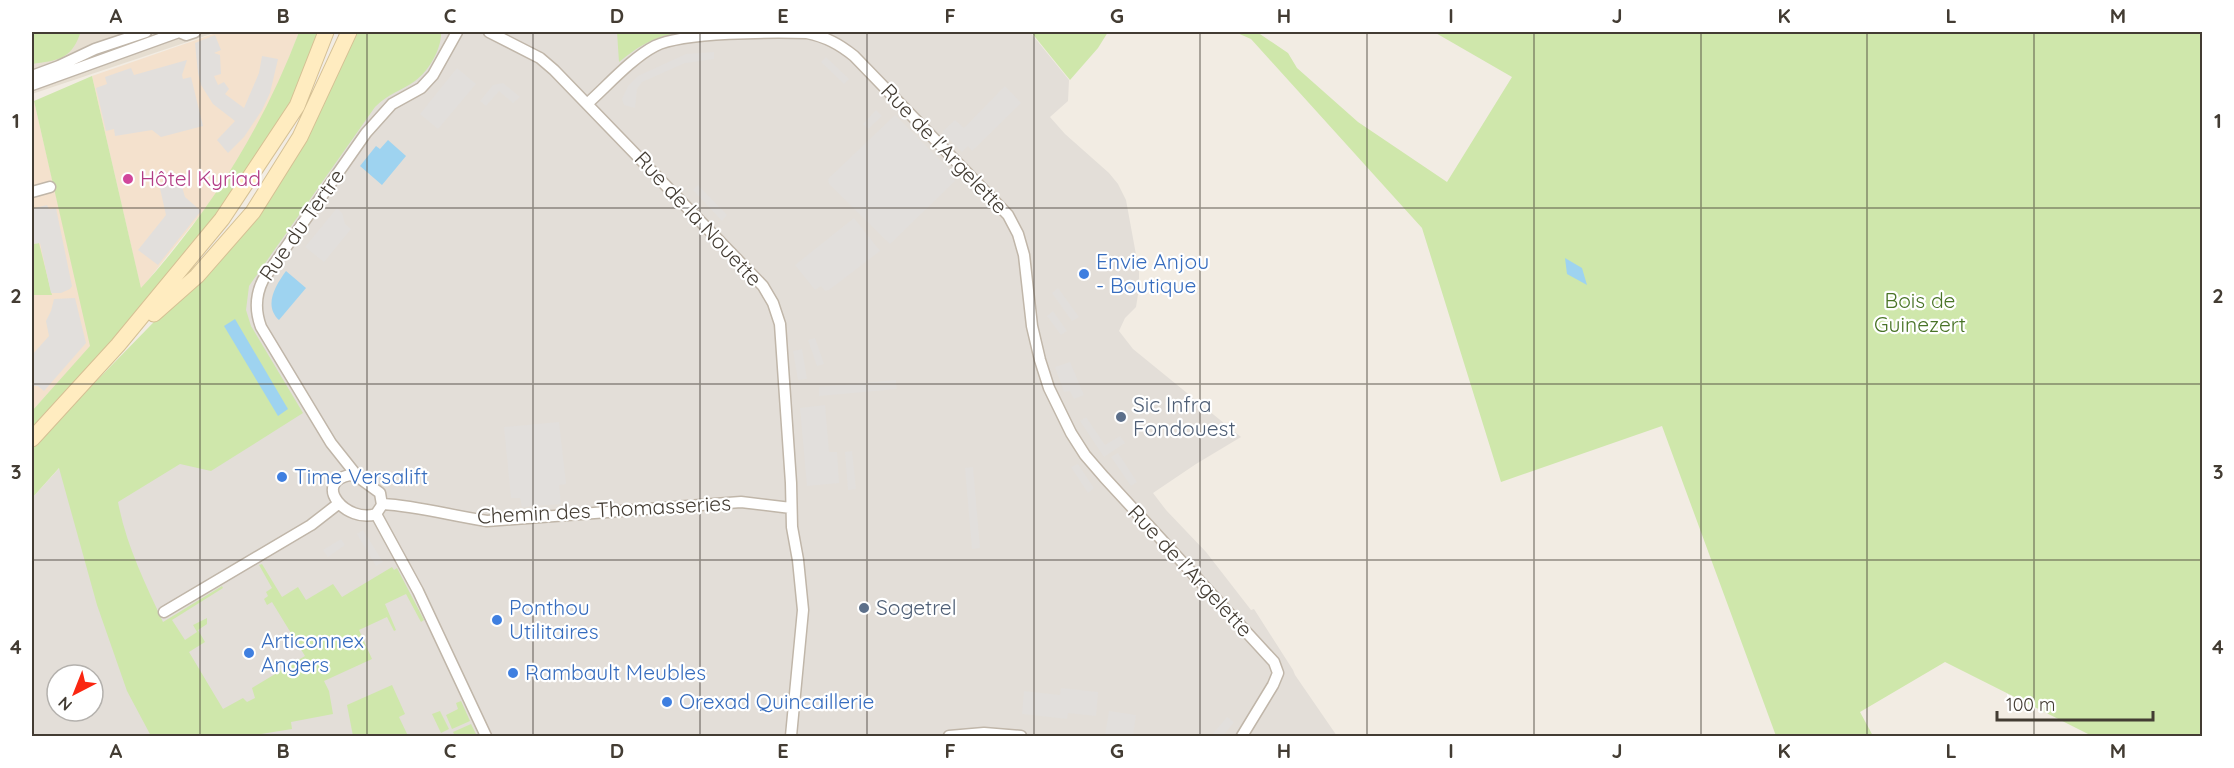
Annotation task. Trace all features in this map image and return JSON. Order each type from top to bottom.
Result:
[{"type":"main road","points":[[32,440],[118,345],[222,219],[297,106],[326,32]]},
{"type":"main road","points":[[118,345],[197,276],[253,212],[300,137],[350,32]]},
{"type":"street","points":[[32,76],[95,49],[146,32]]},
{"type":"street","points":[[32,85],[179,32],[186,35],[195,32]]},
{"type":"street","name":"Rue du Tertre","points":[[358,477],[331,443],[261,327],[256,308],[258,292],[263,280],[366,133],[392,104],[421,88],[433,75],[457,32]]},
{"type":"street","name":"Rue de la Nouette","points":[[489,32],[540,58],[588,103],[763,286],[773,303],[780,324],[791,508],[803,610],[791,736]]},
{"type":"street","name":"Rue de l'Argelette","points":[[588,103],[642,55],[668,41],[698,37],[807,33],[824,36],[854,56],[1008,215],[1018,234],[1024,255],[1032,326],[1040,360],[1059,411],[1085,455],[1274,662],[1278,673],[1273,685],[1242,736]]},
{"type":"street","points":[[32,192],[50,187]]},
{"type":"street","name":"Rue du Tertre","points":[[331,443],[338,466],[336,483]]},
{"type":"street","points":[[346,476],[358,477],[382,496],[383,504],[376,514],[365,516],[344,508],[338,504],[334,496],[336,483],[346,476]]},
{"type":"street","name":"Chemin des Thomasseries","points":[[383,504],[412,506],[450,516],[487,521],[741,502],[791,508]]},
{"type":"street","points":[[164,612],[311,525],[338,504]]},
{"type":"street","points":[[376,514],[418,591],[486,736]]},
{"type":"street","points":[[950,736],[984,733],[1021,736]]},
{"type":"shaded area","points":[[32,32],[217,32],[32,94]]},
{"type":"shaded area","points":[[219,32],[299,32],[265,112],[242,154],[216,195],[141,289],[92,76]]},
{"type":"shaded area","points":[[435,32],[1030,32],[1069,80],[1068,101],[1050,117],[1065,134],[1109,173],[1126,200],[1139,271],[1139,288],[1136,307],[1125,318],[1119,331],[1133,349],[1241,437],[1153,493],[1206,552],[1251,610],[1254,609],[1337,736],[32,736],[32,498],[178,338],[374,101]]},
{"type":"shaded area","points":[[215,35],[221,50],[214,53],[220,55],[221,74],[214,76],[218,85],[224,82],[229,89],[225,94],[244,108],[259,73],[262,56],[278,59],[270,93],[262,110],[244,137],[228,153],[217,140],[235,121],[213,104],[201,85],[198,73],[195,43]]},
{"type":"shaded area","points":[[714,52],[714,59],[685,63],[642,82],[637,89],[635,108],[624,105],[622,99],[628,86],[638,76],[686,54]]},
{"type":"shaded area","points":[[826,57],[849,79],[844,84],[821,62]]},
{"type":"shaded area","points":[[187,60],[182,75],[183,79],[191,77],[203,126],[161,137],[152,130],[115,136],[114,129],[106,131],[96,88],[107,84],[105,77],[131,68],[134,75]]},
{"type":"shaded area","points":[[457,68],[476,84],[438,129],[420,114]]},
{"type":"shaded area","points":[[503,83],[520,97],[513,103],[499,91],[486,106],[480,101],[493,85]]},
{"type":"shaded area","points":[[1005,86],[1021,103],[972,151],[968,146],[962,152],[942,132],[955,120],[964,128]]},
{"type":"shaded area","points":[[34,101],[91,346],[32,411],[32,102]]},
{"type":"shaded area","points":[[876,110],[882,116],[868,129],[863,124]]},
{"type":"shaded area","points":[[895,115],[953,173],[951,175],[955,181],[890,244],[829,184],[828,179]]},
{"type":"shaded area","points":[[180,180],[185,197],[201,211],[158,265],[138,250],[166,215],[159,184]]},
{"type":"shaded area","points":[[698,185],[727,215],[722,221],[693,190]]},
{"type":"shaded area","points":[[47,205],[49,209],[56,208],[72,286],[61,293],[51,293],[40,243],[32,244],[32,209]]},
{"type":"shaded area","points":[[337,208],[342,213],[345,224],[351,229],[324,262],[305,247]]},
{"type":"shaded area","points":[[854,218],[880,251],[829,290],[825,291],[821,286],[815,290],[795,265]]},
{"type":"shaded area","points":[[1058,288],[1079,317],[1072,321],[1052,293]]},
{"type":"shaded area","points":[[75,298],[86,343],[44,391],[38,386],[32,386],[32,355],[49,336],[46,321],[54,299]]},
{"type":"shaded area","points":[[1053,311],[1067,331],[1061,335],[1047,316]]},
{"type":"shaded area","points":[[815,338],[824,364],[817,366],[808,340]]},
{"type":"shaded area","points":[[802,349],[807,379],[798,380],[793,351]]},
{"type":"shaded area","points":[[1070,362],[1084,395],[1074,399],[1070,391],[1064,392],[1055,367]]},
{"type":"shaded area","points":[[896,380],[897,389],[819,396],[819,387]]},
{"type":"shaded area","points":[[825,405],[829,452],[837,452],[839,483],[807,486],[800,408]]},
{"type":"shaded area","points":[[1086,417],[1105,445],[1120,436],[1125,443],[1104,457],[1080,421]]},
{"type":"shaded area","points":[[559,422],[566,484],[559,485],[561,504],[522,507],[520,498],[511,498],[504,427]]},
{"type":"shaded area","points":[[852,451],[856,489],[848,490],[845,452]]},
{"type":"shaded area","points":[[1118,453],[1137,482],[1131,486],[1111,457]]},
{"type":"shaded area","points":[[1078,464],[1094,488],[1088,493],[1071,467]]},
{"type":"shaded area","points":[[973,467],[980,548],[972,549],[965,468]]},
{"type":"shaded area","points":[[363,530],[383,562],[376,566],[357,534]]},
{"type":"shaded area","points":[[341,539],[345,545],[328,557],[323,550]]},
{"type":"shaded area","points":[[1061,688],[1098,692],[1096,716],[1068,713],[1067,719],[1022,714],[1024,691],[1060,695]]},
{"type":"shaded area","points":[[1109,711],[1136,715],[1133,736],[1105,735]]},
{"type":"shaded area","points":[[1227,717],[1234,722],[1223,736],[1211,736]]},
{"type":"green space","points":[[32,32],[80,32],[80,34],[72,50],[62,58],[32,64]]},
{"type":"green space","points":[[299,32],[318,32],[307,73],[266,149],[168,280],[32,430],[32,411],[90,346],[34,101],[92,76],[141,288],[190,229],[232,167],[269,101]]},
{"type":"green space","points":[[357,32],[441,32],[441,38],[434,59],[425,71],[415,81],[385,98],[375,107],[249,286],[246,310],[251,326],[303,413],[211,471],[180,464],[118,502],[131,549],[163,622],[222,586],[223,588],[172,620],[185,640],[197,632],[193,625],[207,618],[207,624],[198,630],[205,642],[189,652],[223,709],[243,698],[247,702],[255,698],[252,688],[305,656],[272,602],[267,605],[264,599],[268,596],[266,592],[272,588],[259,565],[262,564],[282,597],[298,587],[306,600],[333,584],[342,597],[392,567],[394,570],[397,568],[424,620],[421,622],[406,594],[385,604],[396,630],[394,631],[387,617],[359,630],[372,659],[324,681],[329,691],[333,714],[291,722],[292,729],[261,734],[261,736],[151,736],[127,691],[97,605],[59,468],[32,498],[32,447],[226,248]]},
{"type":"green space","points":[[617,32],[684,32],[649,42],[619,62]]},
{"type":"green space","points":[[1031,32],[1108,32],[1098,48],[1070,80]]},
{"type":"green space","name":"Bois de Guinezert","points":[[1235,32],[1257,32],[1288,53],[1297,68],[1358,122],[1447,182],[1512,77],[1434,32],[2202,32],[2202,736],[2092,736],[1945,662],[1860,712],[1873,736],[1776,736],[1662,426],[1501,482],[1422,228],[1251,39]]},
{"type":"green space","points":[[39,243],[52,295],[32,295],[32,244]]},
{"type":"green space","points":[[392,685],[405,714],[399,717],[408,736],[353,736],[347,705]]},
{"type":"green space","points":[[461,701],[470,721],[452,729],[446,715],[458,709],[456,703]]},
{"type":"green space","points":[[440,711],[449,729],[441,733],[432,714]]},
{"type":"green space","points":[[471,724],[477,736],[455,736],[453,732]]},
{"type":"water","points":[[388,140],[406,156],[382,185],[360,166],[376,146],[380,149]]},
{"type":"water","points":[[1565,258],[1582,268],[1587,285],[1567,274]]},
{"type":"water","points":[[286,271],[306,288],[279,320],[272,308],[273,295]]},
{"type":"water","points":[[235,319],[288,409],[278,416],[224,326]]},
{"type":"place","name":"Hôtel Kyriad","points":[[128,179]]},
{"type":"place","name":"Envie Anjou - Boutique","points":[[1084,274]]},
{"type":"place","name":"Sic Infra Fondouest","points":[[1121,417]]},
{"type":"place","name":"Time Versalift","points":[[282,477]]},
{"type":"place","name":"Sogetrel","points":[[864,608]]},
{"type":"place","name":"Ponthou Utilitaires","points":[[497,620]]},
{"type":"place","name":"Articonnex Angers","points":[[249,653]]},
{"type":"place","name":"Rambault Meubles","points":[[513,673]]},
{"type":"place","name":"Orexad Quincaillerie","points":[[667,702]]}]
